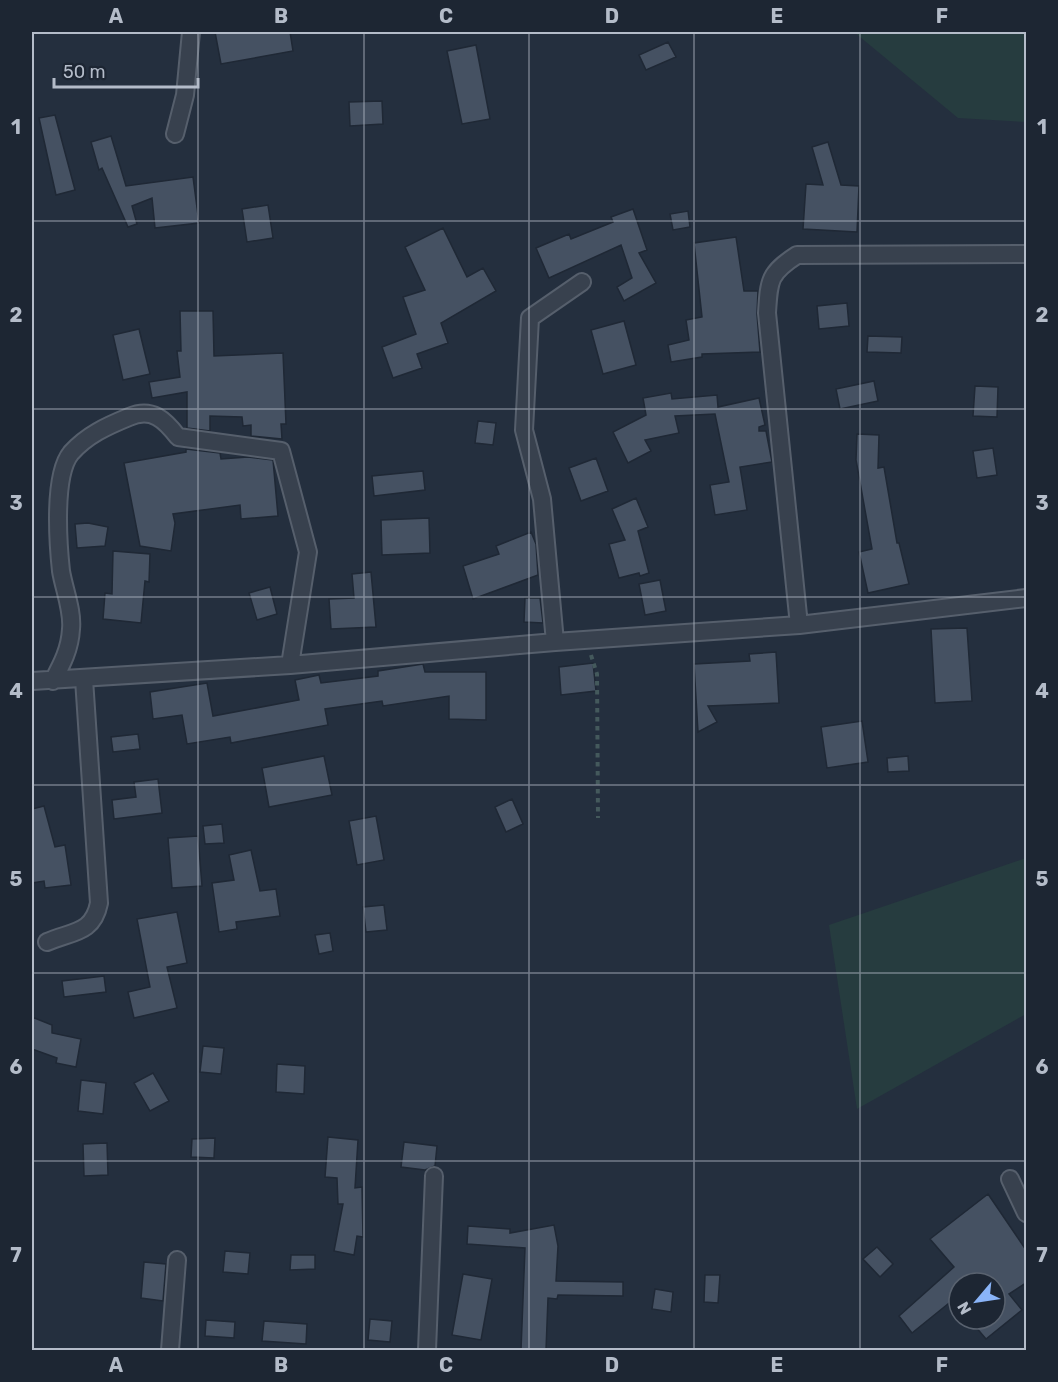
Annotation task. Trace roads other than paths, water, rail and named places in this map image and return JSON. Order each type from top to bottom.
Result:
[{"type":"street","points":[[175,134],[185,95],[191,32]]},
{"type":"street","points":[[799,625],[767,313],[769,281],[778,268],[797,255],[1026,254]]},
{"type":"street","points":[[555,642],[542,500],[524,430],[529,377],[528,334],[530,318],[582,282]]},
{"type":"street","points":[[53,681],[64,661],[72,627],[62,571],[57,523],[60,486],[69,455],[92,434],[135,414],[153,414],[165,420],[178,437],[281,451],[308,552],[290,665]]},
{"type":"street","points":[[32,681],[84,680],[290,665],[555,642],[799,625],[1026,598]]},
{"type":"street","points":[[47,942],[83,929],[96,918],[99,903],[84,680]]},
{"type":"street","points":[[427,1350],[434,1176]]},
{"type":"street","points":[[1011,1179],[1026,1213]]},
{"type":"street","points":[[170,1350],[177,1260]]}]
